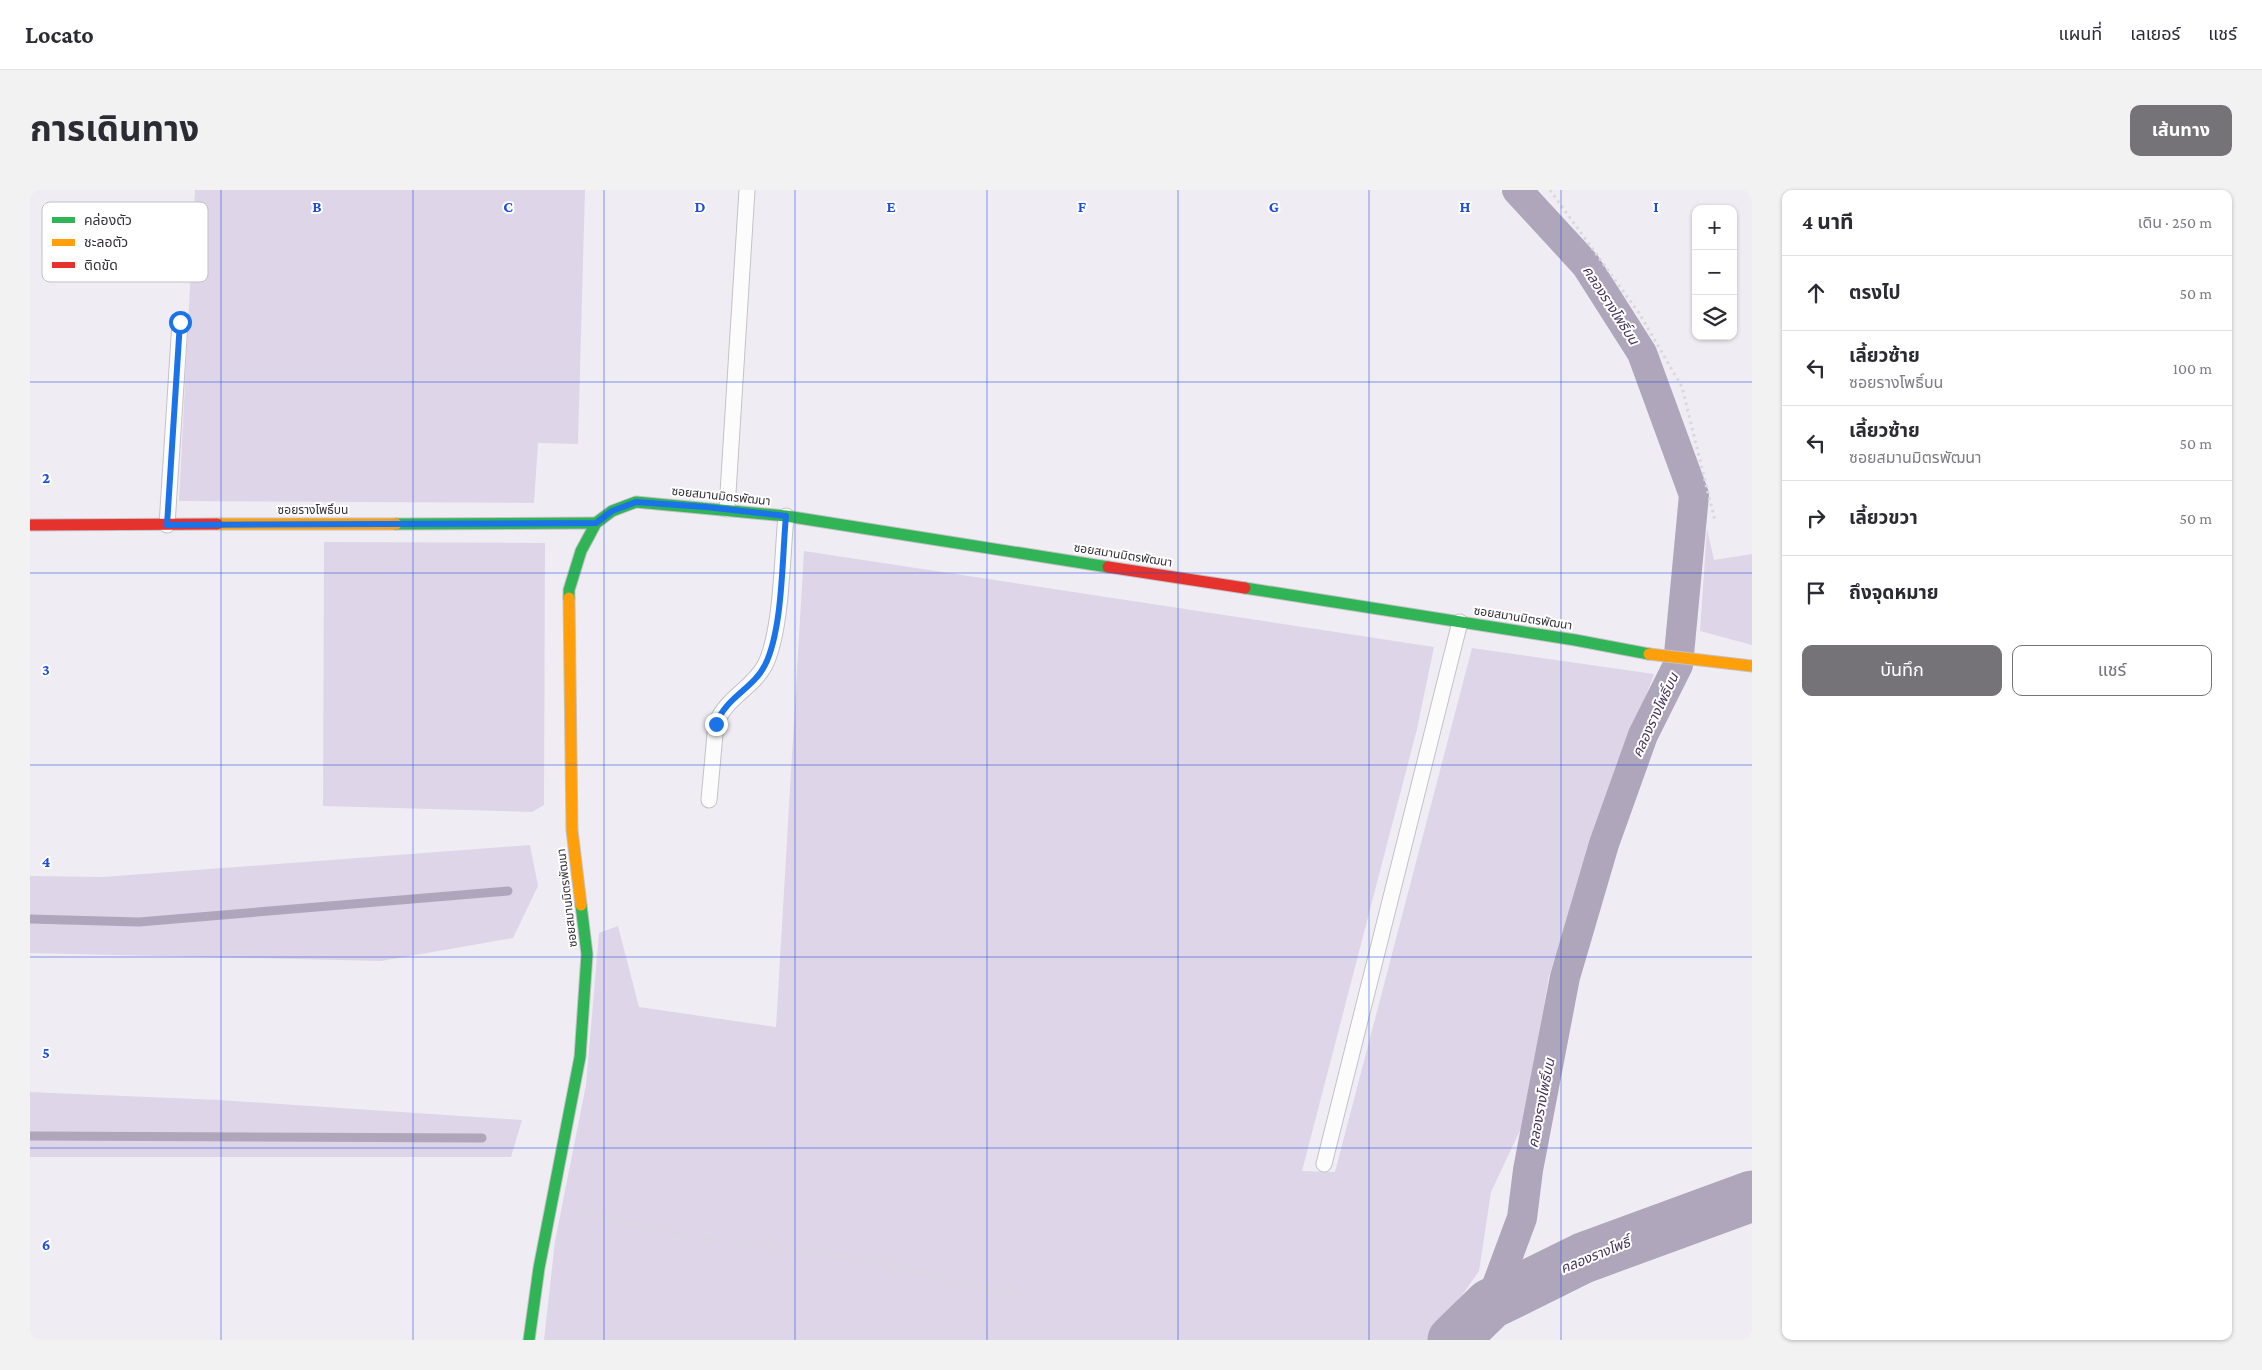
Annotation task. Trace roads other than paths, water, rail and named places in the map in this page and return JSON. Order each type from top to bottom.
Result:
[{"type":"street","name":"ซอยสมานมิตรพัฒนา","points":[[529,1340],[551,1205],[580,1056],[587,954],[572,830],[569,590],[581,551],[596,523],[612,511],[636,502],[786,516],[1460,622],[1637,653],[1752,666]]},
{"type":"street","name":"ซอยรางโพธิ์บน","points":[[30,525],[596,523]]},
{"type":"lane","points":[[727,509],[747,190]]},
{"type":"lane","points":[[167,525],[180,322]]},
{"type":"lane","points":[[709,800],[716,724],[721,712],[736,695],[754,680],[765,665],[770,648],[777,617],[786,516]]},
{"type":"lane","points":[[1324,1164],[1460,622]]},
{"type":"waterway","name":"คลองรางโพธิ์บน","points":[[1490,1304],[1522,1218],[1528,1170],[1565,977],[1604,844],[1643,735],[1678,665],[1694,495],[1642,353],[1586,265],[1517,190]]},
{"type":"waterway","points":[[30,919],[139,922],[508,891]]},
{"type":"waterway","points":[[30,1136],[482,1138]]},
{"type":"waterway","name":"คลองรางโพธิ์","points":[[1453,1340],[1490,1304],[1583,1258],[1752,1196]]}]
